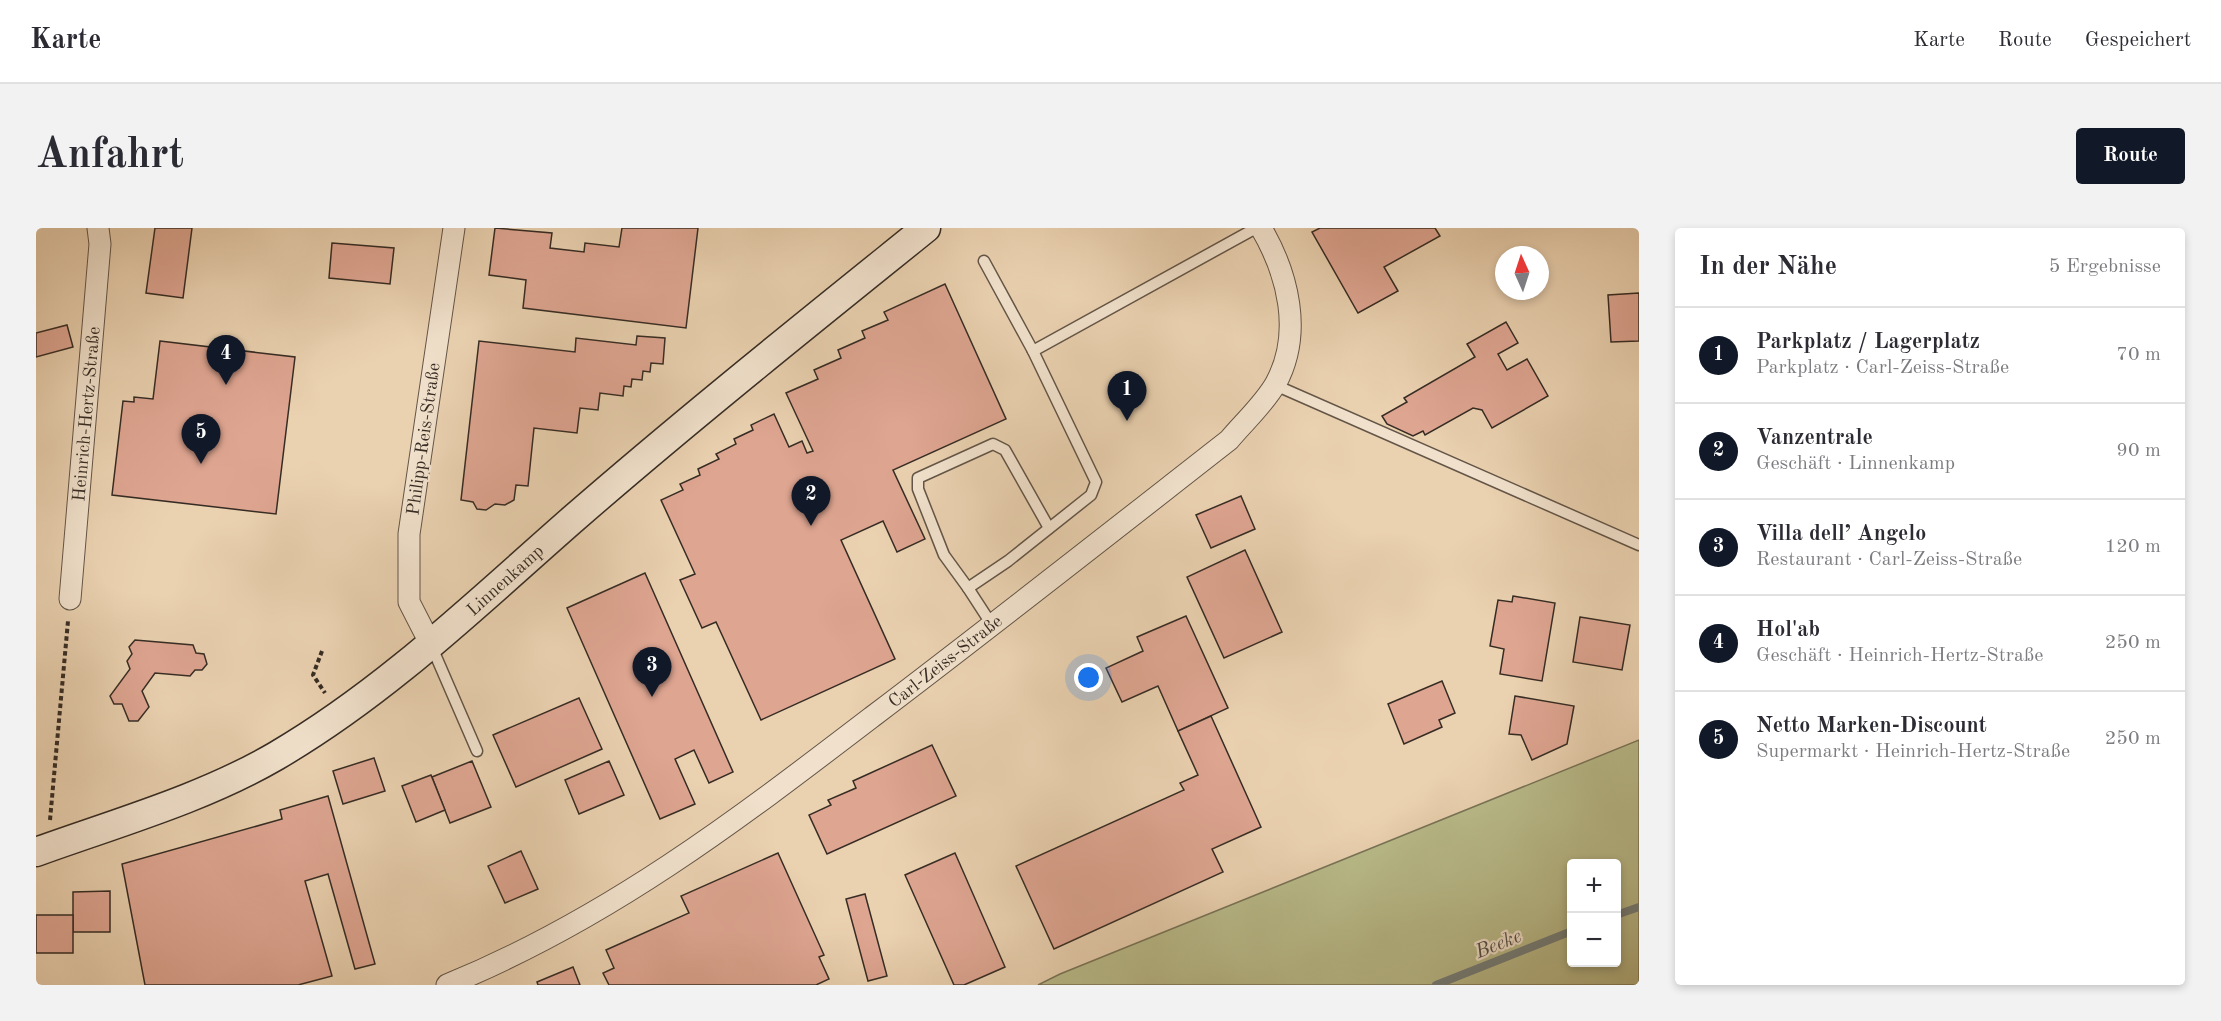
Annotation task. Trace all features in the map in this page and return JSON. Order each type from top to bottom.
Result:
[{"type":"main road","name":"Linnenkamp","points":[[36,852],[199,793],[273,758],[350,710],[431,645],[573,519],[716,398],[926,228]]},
{"type":"street","name":"Heinrich-Hertz-Straße","points":[[70,599],[100,244],[98,228]]},
{"type":"street","name":"Philipp-Reis-Straße","points":[[431,645],[409,602],[409,534],[454,228]]},
{"type":"street","name":"Carl-Zeiss-Straße","points":[[447,985],[601,911],[760,803],[1229,440],[1275,385],[1288,357],[1290,312],[1284,279],[1276,254],[1261,228]]},
{"type":"lane","points":[[1033,351],[1256,228]]},
{"type":"lane","points":[[968,588],[1091,495],[1096,482],[1033,351],[984,261]]},
{"type":"lane","points":[[1275,385],[1639,545]]},
{"type":"lane","points":[[992,625],[944,555],[918,489],[918,478],[993,444],[1005,450],[1049,528]]},
{"type":"lane","points":[[431,645],[477,752]]},
{"type":"path","points":[[60,821],[49,825],[70,599]]},
{"type":"path","points":[[322,651],[313,675],[329,701]]},
{"type":"green space","points":[[1639,740],[1639,985],[1038,985],[1060,974]]},
{"type":"building","points":[[155,228],[192,228],[183,298],[146,293]]},
{"type":"building","points":[[495,228],[552,233],[550,248],[584,252],[585,243],[619,247],[622,228],[698,228],[686,328],[523,308],[526,280],[489,275]]},
{"type":"building","points":[[1320,228],[1435,228],[1440,236],[1384,267],[1398,291],[1358,313],[1312,232]]},
{"type":"building","points":[[332,243],[394,248],[390,284],[329,278]]},
{"type":"building","points":[[945,284],[1006,419],[893,470],[925,539],[897,552],[883,521],[841,540],[895,659],[761,720],[716,622],[702,628],[680,580],[695,574],[661,500],[683,490],[680,484],[700,475],[698,469],[719,459],[716,454],[736,444],[734,439],[753,430],[751,425],[774,414],[789,447],[802,441],[807,453],[813,451],[786,393],[818,379],[814,370],[841,358],[838,350],[865,338],[862,331],[888,320],[884,312]]},
{"type":"building","points":[[1639,293],[1639,341],[1611,342],[1608,295]]},
{"type":"building","points":[[1506,322],[1518,343],[1498,354],[1507,370],[1527,359],[1548,396],[1492,428],[1482,410],[1473,408],[1425,435],[1423,431],[1413,436],[1387,424],[1382,416],[1407,402],[1404,398],[1475,357],[1467,344]]},
{"type":"building","points":[[67,325],[73,347],[36,357],[36,333]]},
{"type":"building","points":[[637,336],[665,338],[663,364],[651,363],[650,372],[643,371],[642,380],[632,379],[631,387],[624,386],[623,396],[600,393],[598,410],[580,408],[577,433],[534,428],[528,486],[516,485],[514,500],[505,505],[495,504],[486,510],[477,509],[473,502],[461,500],[479,341],[575,352],[576,338],[636,345]]},
{"type":"building","points":[[160,341],[295,357],[276,514],[112,495],[123,401],[134,402],[134,397],[153,399]]},
{"type":"building","points":[[1241,496],[1255,529],[1211,548],[1196,515]]},
{"type":"building","points":[[1245,550],[1282,632],[1224,658],[1187,577]]},
{"type":"building","points":[[645,573],[733,772],[709,783],[694,750],[675,759],[695,804],[660,819],[567,608]]},
{"type":"building","points":[[1513,596],[1555,603],[1542,681],[1500,674],[1504,649],[1490,646],[1498,600],[1512,602]]},
{"type":"building","points":[[1186,616],[1228,708],[1178,731],[1158,686],[1122,702],[1106,668],[1143,651],[1137,637]]},
{"type":"building","points":[[1580,617],[1630,625],[1622,670],[1573,662]]},
{"type":"building","points":[[135,640],[193,645],[196,653],[204,654],[207,664],[202,670],[195,670],[190,676],[155,673],[142,691],[149,707],[138,721],[129,721],[122,704],[114,704],[110,696],[130,669],[127,661],[132,654],[129,647]]},
{"type":"building","points":[[1442,681],[1455,713],[1439,720],[1442,727],[1404,744],[1388,704]]},
{"type":"building","points":[[1515,696],[1574,706],[1567,744],[1532,760],[1521,735],[1509,734]]},
{"type":"building","points":[[579,698],[602,749],[516,787],[493,735]]},
{"type":"building","points":[[1211,716],[1261,827],[1212,849],[1223,872],[1054,949],[1016,866],[1184,790],[1180,783],[1198,775],[1178,731]]},
{"type":"building","points":[[932,745],[956,796],[827,854],[809,815],[831,805],[828,800],[856,788],[853,781]]},
{"type":"building","points":[[374,758],[385,791],[343,804],[333,771]]},
{"type":"building","points":[[472,761],[491,807],[450,823],[432,777]]},
{"type":"building","points":[[609,761],[624,795],[579,814],[565,780]]},
{"type":"building","points":[[431,775],[445,810],[416,822],[402,786]]},
{"type":"building","points":[[328,796],[375,964],[355,969],[328,874],[305,881],[332,976],[298,985],[145,985],[122,864],[282,819],[280,810]]},
{"type":"building","points":[[521,851],[538,889],[505,903],[488,866]]},
{"type":"building","points":[[778,853],[824,955],[819,957],[829,979],[816,985],[609,985],[603,973],[614,968],[606,950],[689,913],[681,896]]},
{"type":"building","points":[[955,853],[1005,967],[964,985],[954,985],[905,875]]},
{"type":"building","points":[[110,891],[110,932],[73,932],[73,892]]},
{"type":"building","points":[[865,894],[887,976],[868,981],[846,899]]},
{"type":"building","points":[[36,915],[73,915],[73,953],[36,953]]},
{"type":"building","points":[[573,967],[580,985],[538,985],[537,982]]},
{"type":"waterway","name":"Beeke","points":[[1621,913],[1639,907]]},
{"type":"waterway","name":"Beeke","points":[[1436,985],[1567,933]]},
{"type":"place","name":"Hol'ab","points":[[226,385]]},
{"type":"place","name":"Parkplatz / Lagerplatz","points":[[1127,421]]},
{"type":"place","name":"Netto Marken-Discount","points":[[201,464]]},
{"type":"place","name":"Vanzentrale","points":[[811,526]]},
{"type":"place","name":"Villa dell’ Angelo","points":[[652,697]]}]
